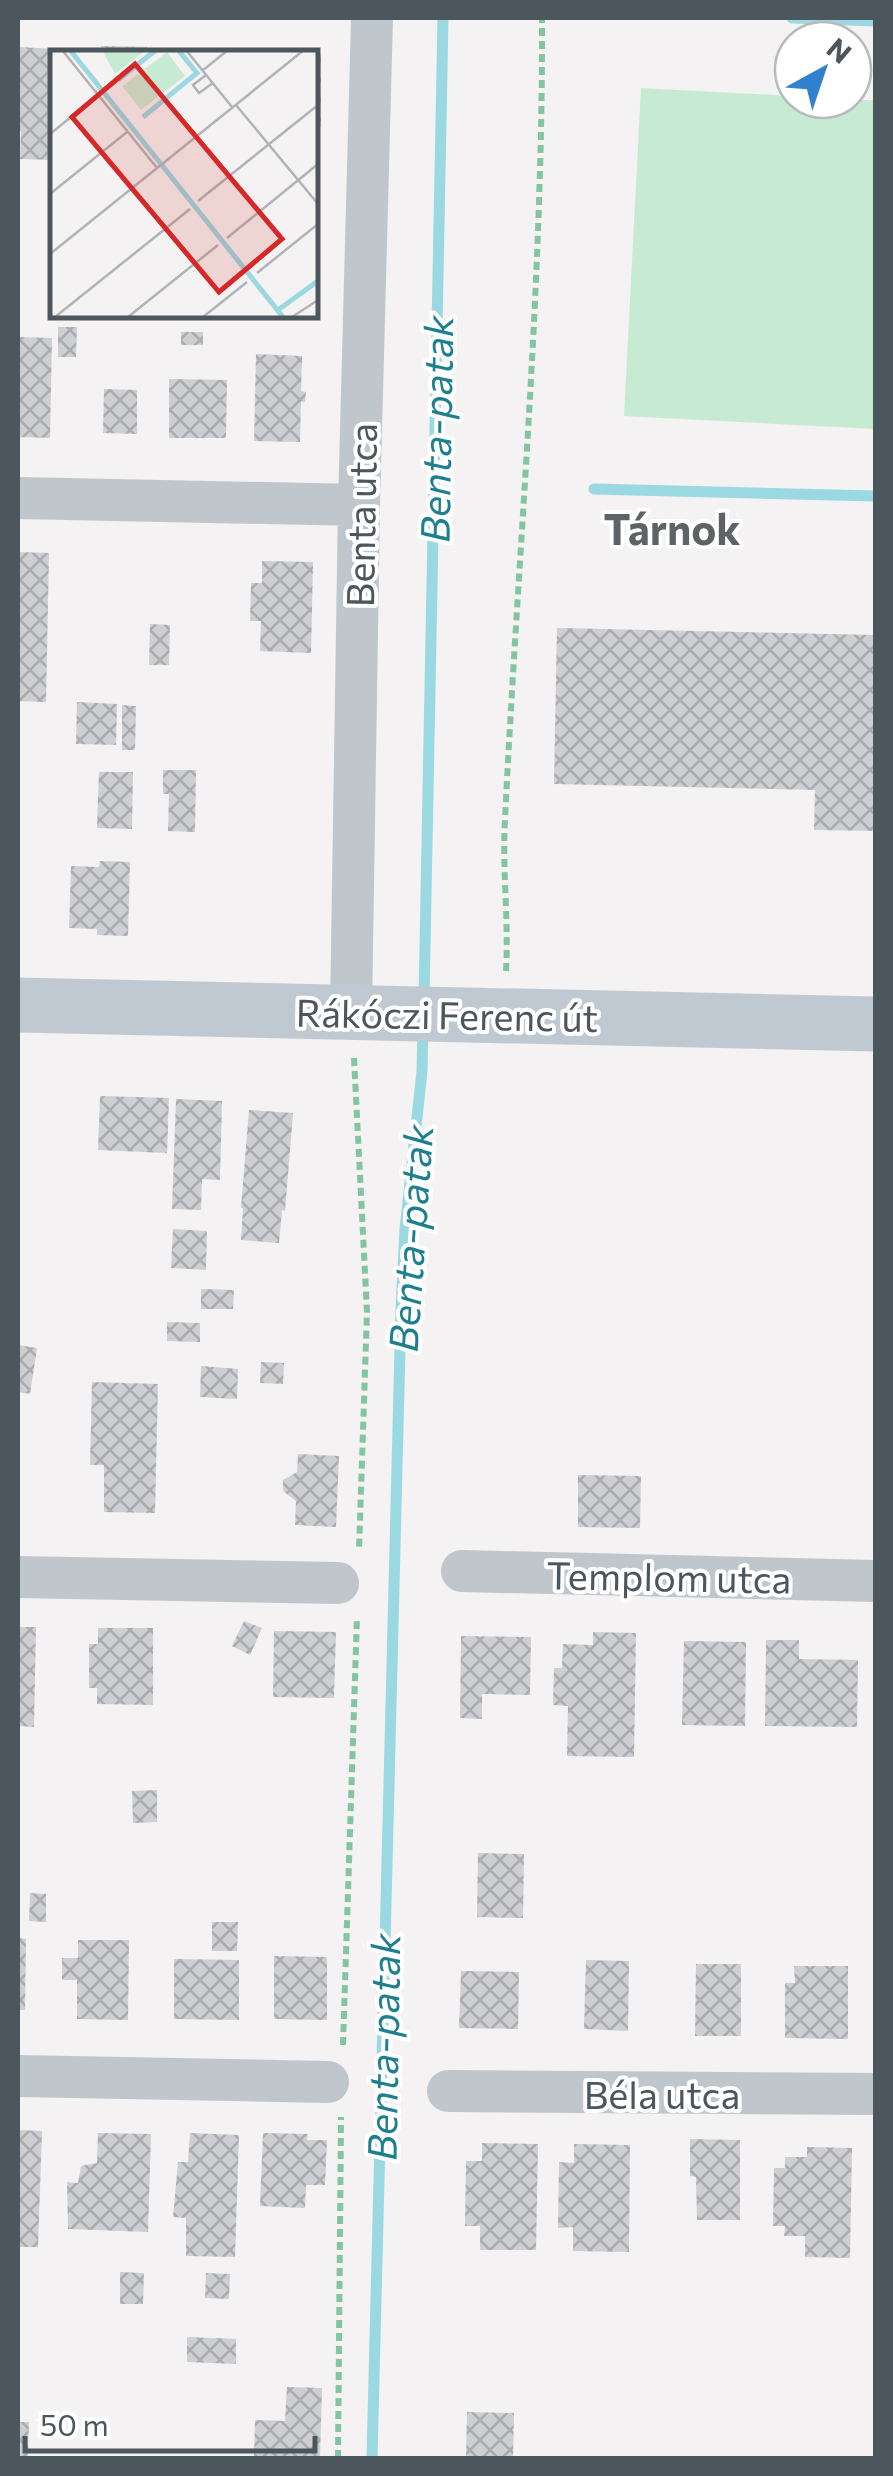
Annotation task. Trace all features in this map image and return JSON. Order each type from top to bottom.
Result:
[{"type":"street","name":"Benta utca","points":[[351,1012],[372,18]]},
{"type":"street","points":[[18,498],[359,505]]},
{"type":"street","name":"Rákóczi Ferenc út","points":[[18,1005],[876,1024]]},
{"type":"street","name":"Templom utca","points":[[462,1571],[876,1581]]},
{"type":"street","points":[[18,1577],[352,1581]]},
{"type":"street","points":[[18,2076],[338,2078]]},
{"type":"street","name":"Béla utca","points":[[448,2091],[876,2094]]},
{"type":"path","points":[[494,1016],[506,972],[504,823],[531,406],[542,18]]},
{"type":"path","points":[[338,2458],[338,2078],[352,1581],[367,1312],[351,1012]]},
{"type":"green space","points":[[641,88],[773,95],[773,120],[873,120],[875,100],[875,429],[624,416]]},
{"type":"building","points":[[101,46],[147,47],[147,50],[101,50]]},
{"type":"building","points":[[18,47],[57,49],[50,50],[50,160],[20,159]]},
{"type":"building","points":[[318,55],[321,55],[318,127]]},
{"type":"building","points":[[58,327],[77,327],[76,357],[58,357]]},
{"type":"building","points":[[181,332],[203,332],[203,345],[181,345]]},
{"type":"building","points":[[18,337],[52,338],[50,438],[18,437]]},
{"type":"building","points":[[256,354],[302,356],[301,391],[306,392],[305,402],[301,401],[300,442],[254,441]]},
{"type":"building","points":[[169,379],[227,380],[226,438],[169,438]]},
{"type":"building","points":[[104,389],[137,390],[137,434],[103,433]]},
{"type":"building","points":[[18,552],[49,553],[46,702],[18,701]]},
{"type":"building","points":[[262,561],[313,562],[311,653],[260,651],[261,621],[250,621],[251,583],[262,583]]},
{"type":"building","points":[[150,624],[170,625],[169,665],[149,665]]},
{"type":"building","points":[[557,628],[876,635],[875,831],[814,830],[815,790],[554,784]]},
{"type":"building","points":[[77,702],[117,704],[116,745],[76,744]]},
{"type":"building","points":[[122,705],[136,706],[135,750],[122,750]]},
{"type":"building","points":[[163,770],[196,770],[195,832],[168,831],[169,794],[163,794]]},
{"type":"building","points":[[99,772],[133,772],[132,829],[97,828]]},
{"type":"building","points":[[100,861],[130,862],[128,936],[97,935],[97,929],[69,928],[71,866],[99,867]]},
{"type":"building","points":[[100,1096],[169,1098],[167,1153],[98,1150]]},
{"type":"building","points":[[176,1099],[222,1101],[220,1180],[202,1179],[201,1210],[172,1209]]},
{"type":"building","points":[[249,1110],[293,1113],[279,1243],[241,1240]]},
{"type":"building","points":[[173,1229],[207,1231],[206,1270],[171,1268]]},
{"type":"building","points":[[201,1289],[234,1290],[233,1309],[201,1309]]},
{"type":"building","points":[[167,1322],[200,1323],[200,1342],[167,1341]]},
{"type":"building","points":[[18,1345],[37,1348],[30,1394],[18,1392]]},
{"type":"building","points":[[261,1362],[284,1363],[283,1384],[260,1383]]},
{"type":"building","points":[[201,1366],[238,1369],[237,1399],[200,1397]]},
{"type":"building","points":[[92,1382],[158,1384],[155,1513],[104,1512],[104,1465],[90,1465]]},
{"type":"building","points":[[298,1454],[339,1456],[336,1527],[295,1525],[296,1501],[283,1491],[283,1480],[297,1472]]},
{"type":"building","points":[[578,1475],[641,1476],[640,1528],[578,1527]]},
{"type":"building","points":[[244,1621],[262,1628],[250,1655],[232,1646]]},
{"type":"building","points":[[18,1627],[36,1627],[34,1727],[18,1726]]},
{"type":"building","points":[[98,1628],[153,1628],[153,1705],[97,1704],[97,1688],[89,1688],[89,1644],[98,1644]]},
{"type":"building","points":[[274,1631],[336,1632],[334,1698],[273,1697]]},
{"type":"building","points":[[593,1632],[636,1633],[634,1757],[567,1756],[568,1706],[553,1705],[554,1668],[562,1668],[563,1644],[593,1645]]},
{"type":"building","points":[[461,1636],[531,1637],[530,1695],[482,1694],[482,1719],[460,1718]]},
{"type":"building","points":[[766,1640],[799,1640],[799,1659],[858,1660],[857,1727],[765,1726]]},
{"type":"building","points":[[684,1641],[746,1642],[745,1726],[682,1725]]},
{"type":"building","points":[[157,1790],[157,1822],[133,1823],[132,1791]]},
{"type":"building","points":[[478,1853],[524,1854],[523,1918],[477,1917]]},
{"type":"building","points":[[30,1893],[46,1894],[46,1922],[29,1921]]},
{"type":"building","points":[[212,1922],[238,1922],[237,1951],[212,1951]]},
{"type":"building","points":[[18,1938],[26,1939],[25,2010],[18,2010]]},
{"type":"building","points":[[78,1940],[129,1940],[128,2020],[77,2019],[77,1980],[62,1980],[62,1958],[78,1958]]},
{"type":"building","points":[[274,1956],[327,1957],[327,2020],[274,2019]]},
{"type":"building","points":[[174,1959],[239,1960],[239,2020],[174,2019]]},
{"type":"building","points":[[586,1960],[629,1961],[628,2031],[584,2029]]},
{"type":"building","points":[[696,1964],[741,1964],[741,2036],[695,2036]]},
{"type":"building","points":[[794,1966],[848,1966],[848,2039],[785,2038],[785,1983],[795,1983]]},
{"type":"building","points":[[461,1971],[519,1972],[518,2029],[459,2028]]},
{"type":"building","points":[[18,2130],[42,2131],[38,2247],[18,2247]]},
{"type":"building","points":[[98,2133],[151,2134],[148,2232],[68,2229],[67,2182],[78,2183],[81,2166],[97,2163]]},
{"type":"building","points":[[190,2133],[239,2135],[235,2257],[186,2256],[186,2218],[173,2217],[178,2162],[188,2162]]},
{"type":"building","points":[[263,2133],[308,2134],[307,2140],[327,2140],[325,2185],[306,2185],[305,2208],[260,2206]]},
{"type":"building","points":[[690,2139],[740,2140],[740,2220],[697,2220],[696,2177],[690,2176]]},
{"type":"building","points":[[482,2143],[538,2144],[536,2250],[480,2250],[480,2226],[465,2226],[466,2161],[482,2161]]},
{"type":"building","points":[[574,2144],[630,2145],[629,2252],[573,2251],[573,2227],[558,2228],[559,2162],[574,2163]]},
{"type":"building","points":[[807,2147],[852,2148],[850,2258],[805,2257],[805,2236],[784,2236],[785,2226],[773,2226],[774,2168],[785,2168],[785,2157],[807,2157]]},
{"type":"building","points":[[120,2272],[144,2273],[143,2304],[120,2304]]},
{"type":"building","points":[[206,2273],[230,2274],[229,2299],[205,2298]]},
{"type":"building","points":[[187,2337],[236,2339],[236,2364],[187,2362]]},
{"type":"building","points":[[287,2387],[322,2388],[320,2458],[254,2458],[255,2420],[285,2421]]},
{"type":"building","points":[[467,2412],[514,2413],[513,2458],[466,2458]]},
{"type":"building","points":[[18,2422],[29,2422],[28,2458],[18,2458]]},
{"type":"waterway","name":"Benta-patak","points":[[424,998],[443,18]]},
{"type":"waterway","points":[[792,18],[876,21]]},
{"type":"waterway","points":[[594,489],[876,496]]},
{"type":"waterway","name":"Benta-patak","points":[[372,2458],[401,1309],[423,1027]]},
{"type":"district","name":"Tárnok","points":[[672,528]]}]
